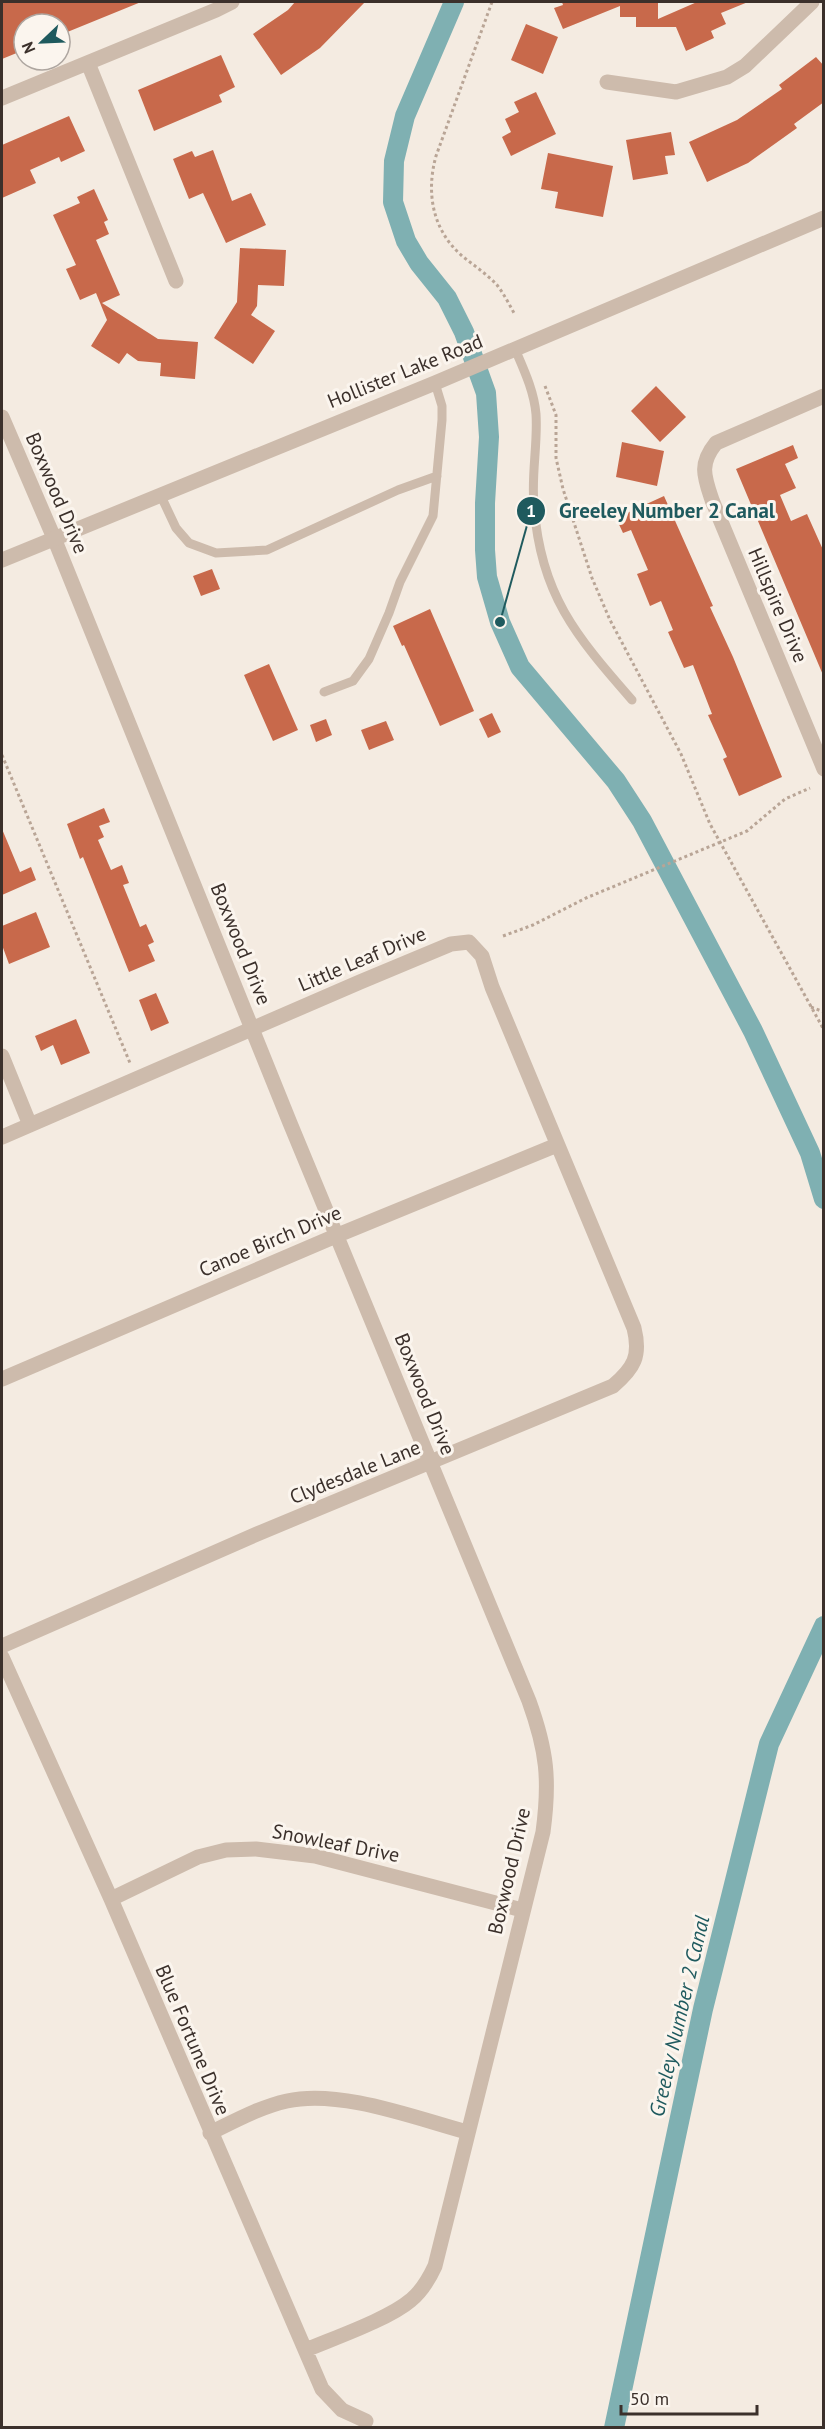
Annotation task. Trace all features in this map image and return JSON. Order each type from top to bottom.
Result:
[{"type":"street","points":[[2,98],[232,2]]},
{"type":"street","points":[[607,82],[676,92],[728,77],[746,66],[812,2]]},
{"type":"street","points":[[88,63],[176,281]]},
{"type":"street","name":"Hollister Lake Road","points":[[2,560],[441,380],[824,218]]},
{"type":"street","name":"Hillspire Drive","points":[[824,396],[725,437],[716,443],[706,455],[704,471],[712,500],[824,770]]},
{"type":"street","name":"Boxwood Drive","points":[[2,417],[54,538],[252,1028],[529,1701],[540,1732],[547,1766],[548,1797],[543,1832],[435,2266],[422,2289],[411,2301],[395,2311],[306,2350]]},
{"type":"street","name":"Little Leaf Drive","points":[[2,1137],[451,944],[469,942],[482,956],[492,987],[557,1145]]},
{"type":"street","points":[[2,1056],[30,1125]]},
{"type":"street","name":"Canoe Birch Drive","points":[[2,1379],[338,1234],[557,1145]]},
{"type":"street","name":"Clydesdale Lane","points":[[2,1646],[257,1534],[613,1386],[628,1373],[636,1357],[637,1341],[634,1328],[557,1145]]},
{"type":"street","name":"Blue Fortune Drive","points":[[2,1657],[111,1899],[322,2389],[342,2410],[366,2421]]},
{"type":"street","name":"Snowleaf Drive","points":[[111,1899],[198,1857],[226,1850],[256,1849],[315,1856],[522,1910]]},
{"type":"street","points":[[210,2133],[285,2101],[319,2097],[360,2103],[467,2132]]},
{"type":"lane","points":[[508,352],[531,387],[536,413],[533,503],[537,537],[552,591],[570,624],[590,652],[632,700]]},
{"type":"lane","points":[[324,692],[353,681],[369,659],[400,582],[433,516],[442,420],[441,380]]},
{"type":"lane","points":[[160,494],[176,528],[189,543],[216,553],[267,550],[398,490],[436,476]]},
{"type":"path","points":[[492,2],[436,156],[431,174],[430,192],[434,213],[444,232],[459,252],[495,283],[514,313]]},
{"type":"path","points":[[542,381],[552,399],[556,415],[556,458],[563,489],[592,578],[633,666],[681,754],[710,824],[823,1027]]},
{"type":"path","points":[[2,755],[130,1065]]},
{"type":"path","points":[[503,936],[720,843],[752,827],[785,799],[810,788]]},
{"type":"path","points":[[811,1007],[824,1012]]},
{"type":"building","points":[[2,2],[141,2],[72,30],[72,12],[12,12],[12,55],[2,59]]},
{"type":"building","points":[[295,2],[365,2],[320,48],[281,75],[253,34],[288,10]]},
{"type":"building","points":[[562,2],[658,2],[658,19],[697,2],[748,2],[721,13],[726,24],[711,31],[714,38],[686,51],[676,27],[636,27],[636,17],[620,17],[620,6],[563,29],[554,8],[563,5]]},
{"type":"building","points":[[526,24],[558,37],[543,74],[511,60]]},
{"type":"building","points":[[221,55],[235,87],[219,95],[222,102],[154,131],[138,90]]},
{"type":"building","points":[[816,57],[824,66],[824,102],[794,124],[797,128],[748,163],[707,182],[689,142],[737,120],[782,89],[779,85]]},
{"type":"building","points":[[536,92],[556,134],[511,156],[502,137],[511,132],[505,119],[519,112],[514,102]]},
{"type":"building","points":[[69,116],[85,151],[61,162],[59,157],[30,170],[36,183],[2,198],[2,145]]},
{"type":"building","points":[[671,132],[675,155],[665,156],[668,174],[633,180],[626,140]]},
{"type":"building","points":[[213,150],[232,201],[251,193],[266,225],[226,243],[203,193],[189,199],[173,159],[192,151],[195,157]]},
{"type":"building","points":[[548,153],[613,166],[603,217],[555,208],[558,192],[541,189]]},
{"type":"building","points":[[94,189],[108,220],[104,222],[109,234],[96,240],[120,295],[102,303],[158,339],[198,342],[195,379],[160,376],[161,363],[138,361],[127,353],[119,364],[91,346],[107,320],[96,293],[80,300],[66,269],[76,265],[53,215],[80,203],[77,197]]},
{"type":"building","points":[[240,248],[286,250],[284,286],[258,285],[257,306],[251,315],[275,331],[253,364],[214,338],[237,302]]},
{"type":"building","points":[[656,386],[686,417],[660,442],[631,411]]},
{"type":"building","points":[[622,442],[664,451],[657,486],[616,477]]},
{"type":"building","points":[[793,445],[798,458],[785,464],[796,488],[780,495],[791,521],[807,514],[824,552],[823,675],[736,469]]},
{"type":"building","points":[[664,496],[713,606],[710,607],[782,777],[739,796],[723,759],[727,757],[708,715],[712,714],[693,665],[684,668],[668,632],[673,630],[661,601],[650,606],[637,574],[648,570],[631,530],[623,533],[616,518]]},
{"type":"building","points":[[212,569],[220,589],[201,596],[193,576]]},
{"type":"building","points":[[430,609],[474,711],[440,726],[404,645],[402,646],[393,626]]},
{"type":"building","points":[[269,664],[298,730],[273,741],[244,675]]},
{"type":"building","points":[[492,713],[501,732],[488,738],[479,719]]},
{"type":"building","points":[[326,719],[332,735],[316,742],[310,725]]},
{"type":"building","points":[[386,721],[394,740],[369,750],[361,730]]},
{"type":"building","points":[[104,808],[110,822],[99,826],[104,837],[98,840],[111,870],[122,865],[129,883],[123,885],[140,927],[146,924],[154,942],[148,945],[155,961],[129,972],[83,857],[80,859],[67,824]]},
{"type":"building","points":[[2,829],[20,872],[31,867],[36,880],[2,895]]},
{"type":"building","points":[[36,912],[50,947],[9,964],[2,945],[2,926]]},
{"type":"building","points":[[156,993],[169,1023],[151,1031],[139,1000]]},
{"type":"building","points":[[76,1019],[90,1053],[61,1065],[53,1045],[41,1051],[35,1036]]},
{"type":"waterway","name":"Greeley Number 2 Canal","points":[[454,2],[405,116],[394,161],[393,202],[406,241],[419,263],[447,298],[464,332],[486,393],[489,437],[485,550],[487,577],[500,622],[520,667],[616,781],[642,821],[753,1031],[810,1153],[824,1199]]},
{"type":"waterway","name":"Greeley Number 2 Canal","points":[[614,2428],[703,2009],[769,1744],[824,1626]]},
{"type":"place","name":"Greeley Number 2 Canal","points":[[500,622]]}]
